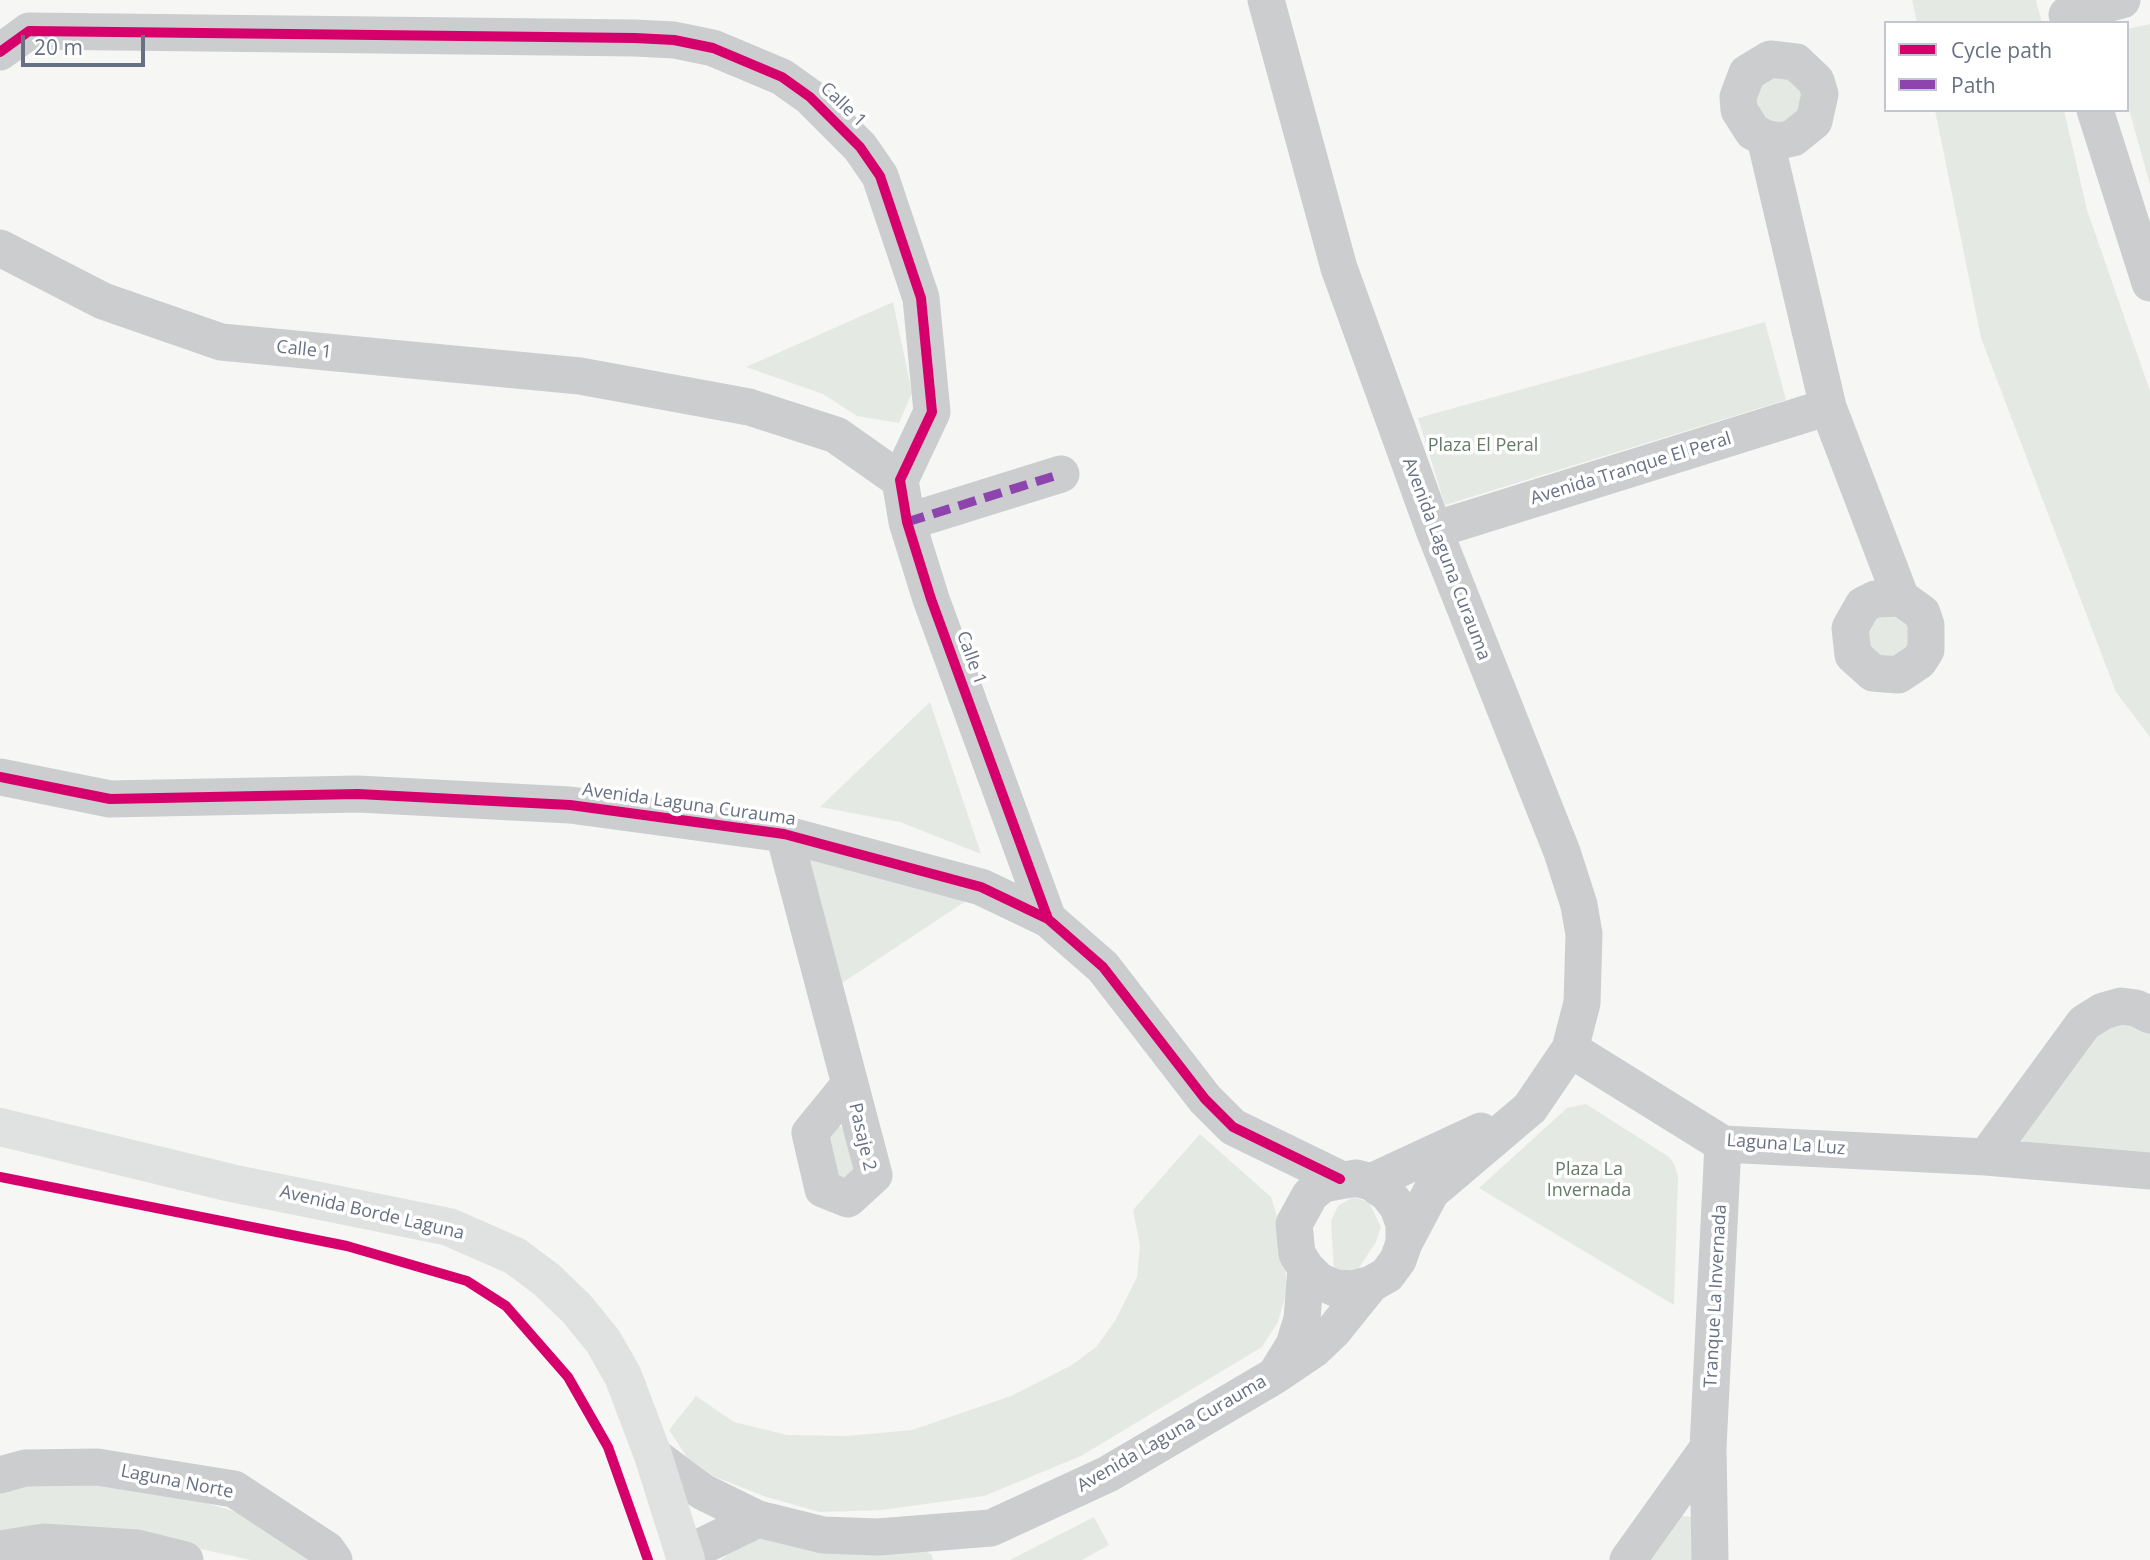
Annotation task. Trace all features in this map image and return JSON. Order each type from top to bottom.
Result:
[{"type":"street","name":"Avenida Laguna Curauma","points":[[653,1455],[703,1492],[758,1519],[823,1535],[864,1537],[991,1528],[1108,1474],[1276,1375],[1320,1343],[1371,1284],[1387,1275],[1398,1260],[1431,1192],[1530,1108],[1570,1049],[1582,1003],[1585,965],[1579,905],[1562,852],[1434,530],[1339,268],[1266,0]]},
{"type":"street","points":[[2067,12],[2122,0]]},
{"type":"street","name":"Calle 1","points":[[0,52],[29,31],[674,40],[713,48],[750,61],[782,77],[810,97],[852,138],[880,176],[921,298],[932,412],[900,480],[907,522],[931,599],[1048,919]]},
{"type":"street","points":[[2096,112],[2150,283]]},
{"type":"street","points":[[1765,138],[1828,407],[1901,598]]},
{"type":"street","name":"Calle 1","points":[[0,248],[103,301],[221,342],[580,376],[749,407],[836,435],[900,480]]},
{"type":"street","name":"Avenida Tranque El Peral","points":[[1434,530],[1828,407]]},
{"type":"street","points":[[907,522],[1061,474]]},
{"type":"street","name":"Avenida Laguna Curauma","points":[[0,777],[110,799],[358,794],[570,805],[784,834],[981,887],[1048,919],[1103,967],[1205,1099],[1233,1127],[1254,1139],[1387,1193],[1398,1207],[1404,1224],[1404,1243]]},
{"type":"street","name":"Pasaje 2","points":[[784,834],[850,1084]]},
{"type":"street","points":[[1986,1157],[2084,1023],[2103,1011],[2121,1006],[2136,1008],[2150,1015]]},
{"type":"street","name":"Laguna La Luz","points":[[1570,1049],[1723,1144],[1986,1157],[2150,1171]]},
{"type":"street","points":[[1300,1209],[1310,1195],[1323,1184],[1355,1181],[1530,1108]]},
{"type":"street","name":"Avenida Borde Laguna","points":[[0,1127],[231,1183],[449,1227],[515,1256],[547,1280],[577,1308],[603,1341],[623,1376],[653,1455],[685,1557]]},
{"type":"street","name":"Avenida Laguna Curauma","points":[[1254,1139],[1300,1209],[1294,1224],[1294,1239],[1297,1254],[1306,1268],[1302,1319],[1294,1345],[1276,1375]]},
{"type":"street","name":"Tranque La Invernada","points":[[1710,1560],[1709,1448],[1723,1144]]},
{"type":"street","points":[[1306,1268],[1319,1281],[1335,1287],[1353,1289],[1371,1284]]},
{"type":"street","points":[[1628,1560],[1709,1448]]},
{"type":"street","name":"Laguna Norte","points":[[0,1475],[26,1468],[97,1467],[234,1489],[327,1550],[334,1560]]},
{"type":"street","points":[[685,1557],[758,1519]]},
{"type":"street","name":"Avenida Laguna Curauma","points":[[964,1560],[991,1528]]},
{"type":"street","points":[[0,1549],[44,1542],[137,1548],[185,1560]]},
{"type":"green space","points":[[1912,0],[2036,0],[2041,21],[1917,21]]},
{"type":"green space","points":[[2150,24],[2150,185],[2129,109],[2129,29]]},
{"type":"green space","points":[[1769,75],[1793,78],[1804,98],[1793,120],[1776,124],[1761,118],[1754,94]]},
{"type":"green space","points":[[1935,112],[2064,112],[2087,210],[2150,391],[2150,737],[2116,692],[1981,338]]},
{"type":"green space","points":[[893,302],[912,393],[899,423],[857,416],[823,394],[746,367]]},
{"type":"green space","name":"Plaza El Peral","points":[[1765,322],[1786,400],[1445,505],[1418,418]]},
{"type":"green space","points":[[1903,613],[1913,642],[1896,660],[1871,653],[1864,630],[1872,616]]},
{"type":"green space","points":[[930,702],[981,854],[900,822],[820,807]]},
{"type":"green space","points":[[800,857],[966,901],[839,985]]},
{"type":"green space","points":[[2127,1022],[2150,1031],[2150,1155],[2029,1145],[2022,1140],[2019,1133],[2093,1027]]},
{"type":"green space","name":"Plaza La Invernada","points":[[1586,1104],[1669,1157],[1674,1164],[1678,1176],[1674,1305],[1479,1188],[1567,1108]]},
{"type":"green space","points":[[832,1124],[847,1129],[857,1170],[847,1183],[834,1174],[826,1138]]},
{"type":"green space","points":[[1200,1134],[1271,1197],[1283,1236],[1287,1290],[1278,1322],[1262,1347],[1081,1456],[984,1496],[882,1510],[820,1512],[766,1497],[713,1476],[687,1457],[669,1430],[696,1396],[734,1422],[787,1435],[847,1436],[912,1430],[1011,1396],[1072,1365],[1096,1347],[1115,1321],[1137,1277],[1140,1246],[1133,1210]]},
{"type":"green space","points":[[1353,1197],[1369,1202],[1381,1227],[1376,1242],[1356,1272],[1334,1271],[1331,1221],[1338,1206]]},
{"type":"green space","points":[[92,1481],[183,1496],[246,1515],[311,1560],[251,1560],[123,1532],[0,1533],[0,1489],[14,1485]]},
{"type":"green space","points":[[1676,1515],[1697,1518],[1694,1560],[1645,1560]]},
{"type":"green space","points":[[1094,1517],[1109,1545],[1082,1560],[1010,1560]]},
{"type":"green space","points":[[748,1538],[924,1549],[932,1555],[933,1560],[721,1560]]},
{"type":"marked path","points":[[907,522],[1061,474]]},
{"type":"cycle path","points":[[0,52],[29,31],[674,40],[713,48],[782,77],[810,97],[860,147],[880,176],[921,298],[932,412],[900,480],[907,522],[931,599],[1048,919]]},
{"type":"cycle path","points":[[0,777],[110,799],[358,794],[570,805],[784,834],[981,887],[1048,919],[1103,967],[1205,1099],[1233,1127],[1340,1179]]},
{"type":"cycle path","points":[[0,1177],[347,1246],[467,1281],[506,1306],[568,1377],[608,1447],[648,1560]]}]
